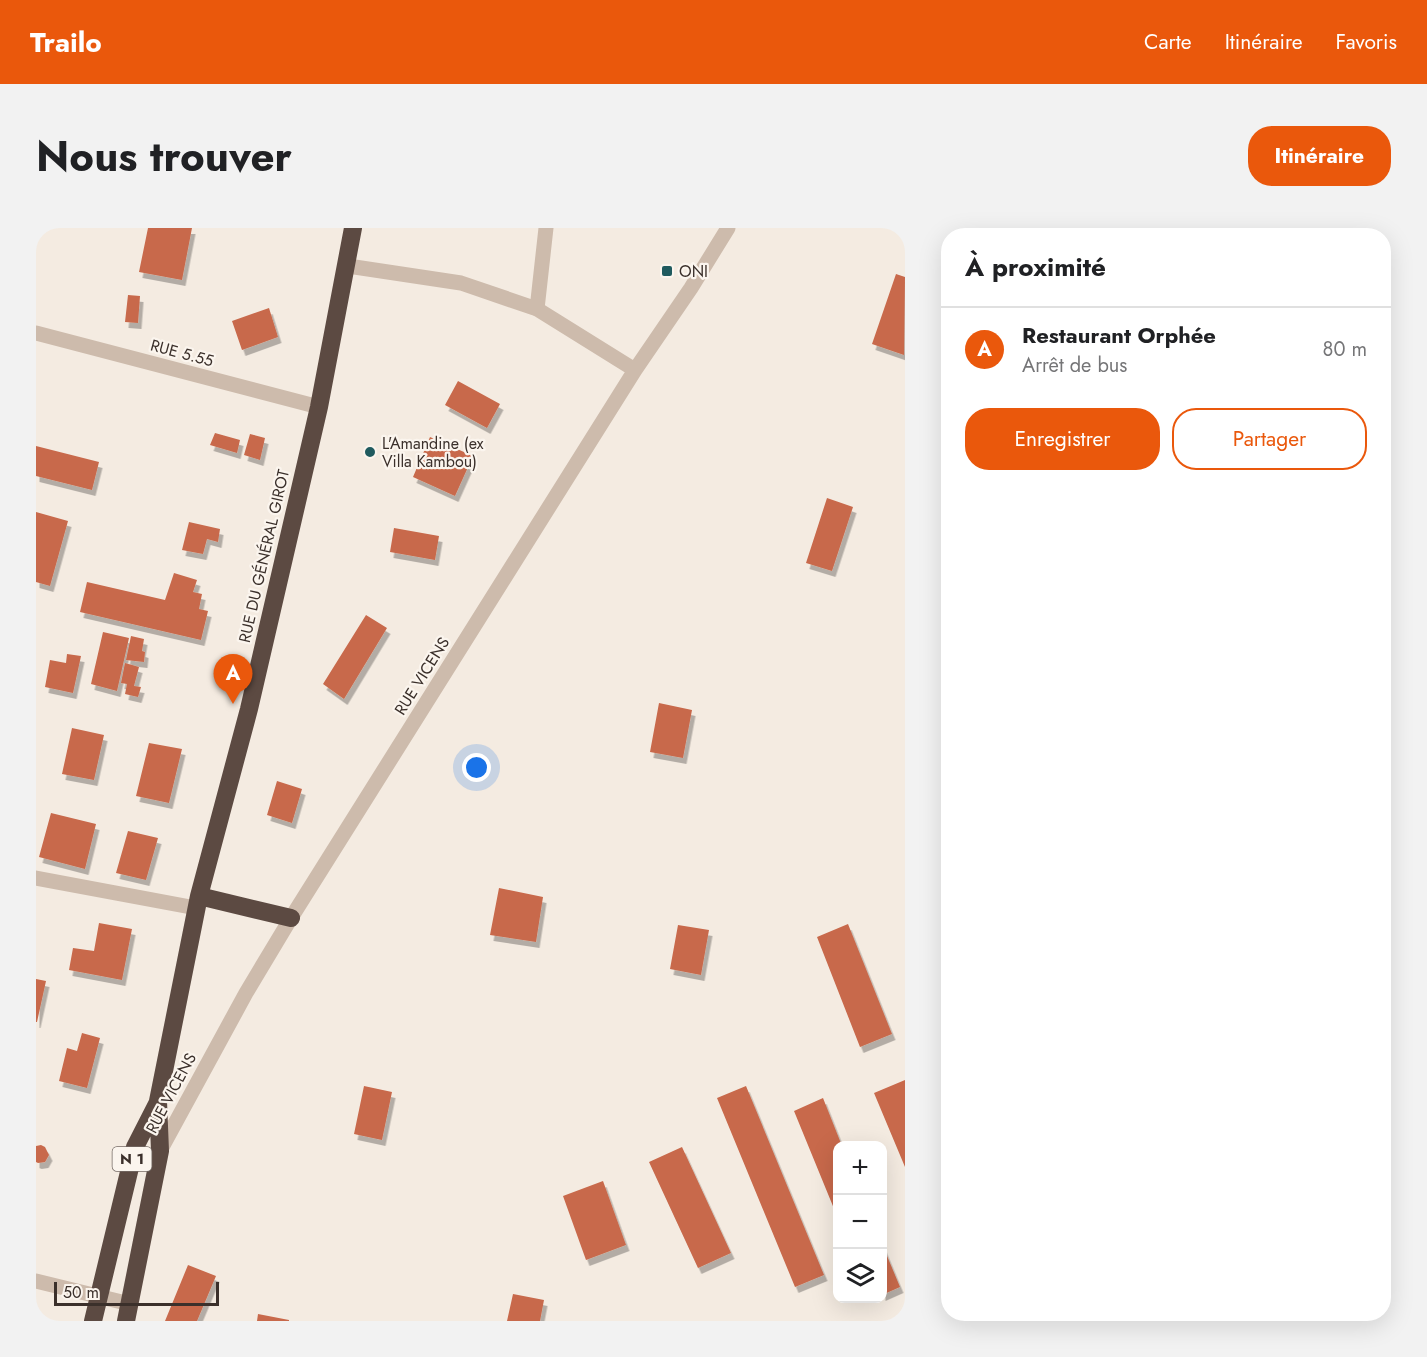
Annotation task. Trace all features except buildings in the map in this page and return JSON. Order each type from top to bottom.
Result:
[{"type":"highway","name":"RUE DU GÉNÉRAL GIROT","points":[[158,1101],[198,902],[249,709],[319,407],[348,266],[353,228]]},
{"type":"highway","points":[[198,902],[291,918]]},
{"type":"highway","name":"N 1","points":[[128,1312],[160,1151],[158,1101]]},
{"type":"highway","name":"N 1","points":[[93,1321],[135,1147],[158,1101]]},
{"type":"street","points":[[537,309],[546,228]]},
{"type":"street","name":"RUE VICENS","points":[[160,1151],[246,993],[291,918],[634,370],[691,288],[728,228]]},
{"type":"street","points":[[348,266],[461,283],[537,309],[634,370]]},
{"type":"street","name":"RUE 5.55","points":[[36,333],[319,407]]},
{"type":"street","points":[[36,878],[198,902]]},
{"type":"street","points":[[36,1281],[98,1297],[128,1312]]},
{"type":"place","name":"ONI","points":[[667,271]]},
{"type":"place","name":"L'Amandine (ex Villa Kambou)","points":[[370,452]]},
{"type":"place","name":"Restaurant Orphée","points":[[233,704]]}]
